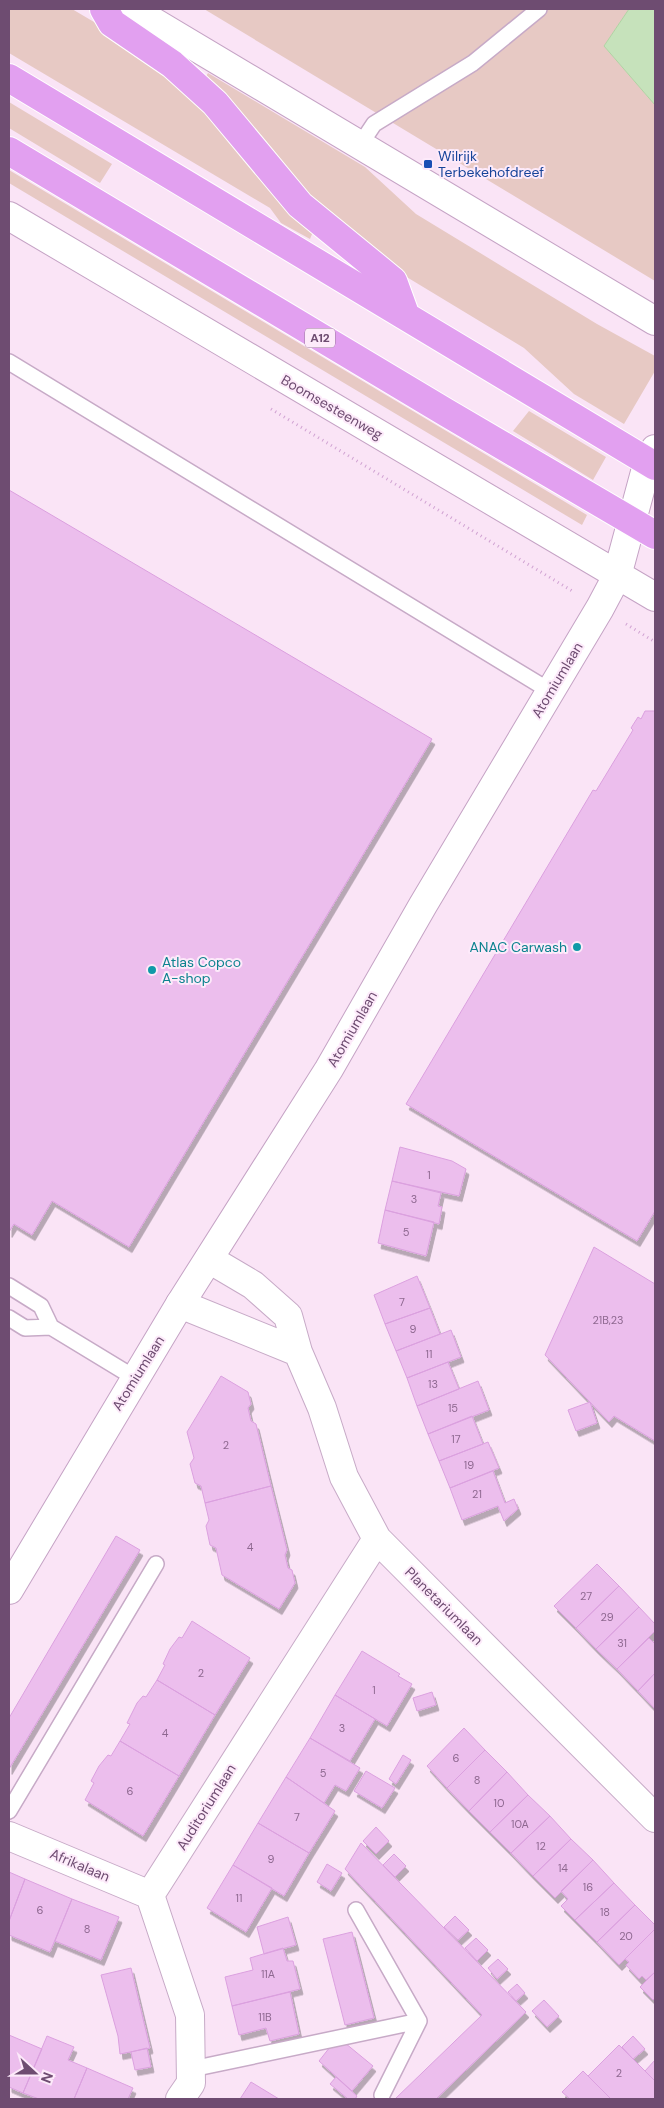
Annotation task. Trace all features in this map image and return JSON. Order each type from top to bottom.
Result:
[{"type":"highway","points":[[104,9],[112,23],[172,64],[215,103],[300,205],[393,281],[405,314]]},
{"type":"highway","points":[[9,78],[653,459]]},
{"type":"highway","name":"A12","points":[[9,151],[438,408],[644,528]]},
{"type":"street","points":[[132,9],[655,321]]},
{"type":"street","name":"Boomsesteenweg","points":[[9,216],[655,598]]},
{"type":"street","name":"Atomiumlaan","points":[[9,1590],[180,1304],[329,1070],[423,905],[600,608],[644,528],[653,459]]},
{"type":"street","name":"Planetariumlaan","points":[[209,1259],[253,1286],[288,1316],[298,1352],[322,1408],[344,1477],[376,1539],[655,1818]]},
{"type":"street","points":[[180,1304],[298,1352]]},
{"type":"street","name":"Auditoriumlaan","points":[[150,1895],[376,1539]]},
{"type":"street","name":"Afrikalaan","points":[[9,1836],[150,1895]]},
{"type":"street","points":[[150,1895],[190,2015],[191,2083],[180,2099]]},
{"type":"lane","points":[[360,145],[374,124],[473,64],[539,9]]},
{"type":"lane","points":[[9,362],[550,691]]},
{"type":"lane","points":[[9,1286],[41,1306],[51,1328]]},
{"type":"lane","points":[[9,1318],[25,1328],[51,1328],[135,1378]]},
{"type":"lane","points":[[9,1811],[156,1564]]},
{"type":"lane","points":[[356,1910],[419,2021]]},
{"type":"lane","points":[[192,2069],[419,2021]]},
{"type":"lane","points":[[382,2094],[419,2021]]},
{"type":"path","points":[[265,406],[600,608]]},
{"type":"shaded area","points":[[9,9],[72,9],[128,42],[164,68],[314,229],[310,239],[281,223],[270,208],[9,53]]},
{"type":"shaded area","points":[[204,9],[629,9],[604,46],[655,105],[655,281]]},
{"type":"shaded area","points":[[629,9],[655,9],[655,105],[604,46]]},
{"type":"shaded area","points":[[208,73],[365,167],[416,214],[597,324],[655,356],[655,371],[624,424],[574,394],[524,348],[405,276],[339,228],[204,80]]},
{"type":"shaded area","points":[[9,102],[112,164],[100,183],[9,128]]},
{"type":"shaded area","points":[[9,170],[587,515],[582,525],[9,183]]},
{"type":"shaded area","points":[[529,411],[606,457],[593,480],[513,431]]},
{"type":"building","name":"Atlas Copco A-shop","points":[[9,490],[432,739],[129,1247],[52,1201],[32,1235],[14,1224],[9,1232]]},
{"type":"building","name":"ANAC Carwash","points":[[645,711],[655,711],[655,1211],[637,1241],[406,1104],[593,790],[596,791],[633,730],[631,728],[638,717],[641,719]]},
{"type":"building","points":[[400,1147],[452,1161],[466,1169],[459,1196],[392,1181]]},
{"type":"building","points":[[392,1181],[441,1193],[438,1206],[442,1207],[439,1224],[385,1210]]},
{"type":"building","points":[[385,1210],[434,1222],[426,1256],[378,1243]]},
{"type":"building","points":[[594,1247],[655,1284],[655,1441],[614,1416],[609,1422],[545,1355]]},
{"type":"building","points":[[417,1276],[430,1308],[385,1324],[374,1295]]},
{"type":"building","points":[[430,1308],[440,1334],[396,1351],[385,1324]]},
{"type":"building","points":[[451,1330],[461,1357],[407,1378],[396,1351]]},
{"type":"building","points":[[448,1362],[459,1389],[417,1406],[407,1378]]},
{"type":"building","points":[[221,1376],[248,1392],[251,1404],[248,1408],[251,1421],[256,1424],[271,1486],[205,1503],[201,1486],[195,1483],[190,1464],[194,1458],[187,1432]]},
{"type":"building","points":[[478,1381],[489,1410],[428,1434],[417,1406]]},
{"type":"building","points":[[590,1402],[597,1423],[576,1431],[568,1410]]},
{"type":"building","points":[[472,1416],[483,1444],[439,1461],[428,1434]]},
{"type":"building","points":[[488,1442],[499,1468],[450,1488],[439,1461]]},
{"type":"building","points":[[493,1471],[505,1503],[514,1499],[518,1509],[504,1521],[498,1506],[462,1520],[450,1488]]},
{"type":"building","points":[[271,1486],[287,1550],[285,1555],[288,1568],[292,1570],[295,1583],[279,1609],[222,1575],[216,1548],[210,1545],[206,1526],[209,1520],[205,1503]]},
{"type":"building","points":[[116,1536],[140,1550],[9,1769],[9,1718]]},
{"type":"building","points":[[597,1564],[619,1586],[576,1628],[554,1606]]},
{"type":"building","points":[[619,1586],[639,1607],[596,1649],[576,1628]]},
{"type":"building","points":[[639,1607],[655,1624],[655,1631],[617,1669],[596,1649]]},
{"type":"building","points":[[192,1621],[250,1658],[215,1715],[157,1680],[165,1665],[163,1664],[170,1649],[179,1637],[182,1638]]},
{"type":"building","points":[[649,1638],[655,1644],[655,1673],[638,1691],[617,1669]]},
{"type":"building","points":[[362,1651],[400,1674],[398,1676],[412,1684],[387,1726],[335,1695]]},
{"type":"building","points":[[655,1673],[655,1709],[638,1691]]},
{"type":"building","points":[[157,1680],[215,1715],[179,1776],[120,1741],[130,1724],[127,1723],[137,1703],[143,1696],[146,1697]]},
{"type":"building","points":[[432,1692],[436,1705],[417,1711],[413,1698]]},
{"type":"building","points":[[335,1695],[375,1719],[350,1761],[310,1738]]},
{"type":"building","points":[[464,1728],[485,1750],[447,1788],[427,1766]]},
{"type":"building","points":[[310,1738],[360,1768],[346,1791],[335,1785],[324,1803],[286,1777]]},
{"type":"building","points":[[120,1741],[179,1776],[143,1836],[85,1800],[94,1783],[91,1781],[99,1766],[108,1755],[111,1756]]},
{"type":"building","points":[[485,1750],[507,1772],[469,1811],[447,1788]]},
{"type":"building","points":[[403,1755],[411,1760],[396,1784],[389,1779]]},
{"type":"building","points":[[366,1771],[395,1788],[382,1808],[354,1791]]},
{"type":"building","points":[[507,1772],[528,1795],[490,1832],[469,1811]]},
{"type":"building","points":[[286,1777],[335,1811],[309,1853],[258,1823]]},
{"type":"building","points":[[528,1795],[550,1816],[511,1853],[490,1832]]},
{"type":"building","points":[[550,1816],[571,1839],[533,1876],[511,1853]]},
{"type":"building","points":[[258,1823],[309,1853],[284,1896],[233,1865]]},
{"type":"building","points":[[376,1827],[389,1841],[376,1854],[363,1841]]},
{"type":"building","points":[[571,1839],[593,1860],[555,1898],[533,1876]]},
{"type":"building","points":[[361,1843],[526,2012],[436,2099],[395,2099],[482,2015],[345,1869]]},
{"type":"building","points":[[394,1854],[406,1866],[395,1877],[383,1865]]},
{"type":"building","points":[[593,1860],[614,1883],[575,1920],[561,1906],[568,1899],[561,1891]]},
{"type":"building","points":[[327,1864],[342,1873],[331,1891],[317,1882]]},
{"type":"building","points":[[233,1865],[272,1888],[246,1932],[207,1908]]},
{"type":"building","points":[[9,1872],[25,1879],[9,1921]]},
{"type":"building","points":[[25,1879],[72,1899],[50,1952],[9,1935],[9,1921]]},
{"type":"building","points":[[614,1883],[635,1905],[597,1942],[575,1920]]},
{"type":"building","points":[[72,1899],[119,1917],[101,1960],[55,1941]]},
{"type":"building","points":[[635,1905],[655,1925],[655,1929],[619,1965],[597,1942]]},
{"type":"building","points":[[455,1916],[469,1930],[458,1940],[444,1927]]},
{"type":"building","points":[[288,1917],[296,1945],[264,1954],[257,1927]]},
{"type":"building","points":[[655,1929],[655,1972],[646,1980],[642,1976],[639,1979],[626,1965],[629,1962],[625,1959]]},
{"type":"building","points":[[352,1932],[374,2018],[345,2025],[323,1939]]},
{"type":"building","points":[[476,1938],[488,1950],[477,1961],[465,1948]]},
{"type":"building","points":[[283,1948],[287,1961],[293,1961],[300,1989],[232,2006],[225,1977],[253,1970],[250,1958]]},
{"type":"building","points":[[498,1959],[508,1969],[497,1979],[488,1968]]},
{"type":"building","points":[[131,1968],[150,2048],[120,2054],[118,2036],[101,1975]]},
{"type":"building","points":[[655,1972],[655,1998],[653,2000],[640,1987]]},
{"type":"building","points":[[517,1984],[525,1993],[516,2001],[508,1992]]},
{"type":"building","points":[[290,1992],[299,2034],[270,2041],[266,2028],[239,2035],[232,2006]]},
{"type":"building","points":[[544,2000],[559,2016],[547,2027],[532,2011]]},
{"type":"building","points":[[9,2035],[42,2049],[23,2093],[9,2087]]},
{"type":"building","points":[[47,2036],[74,2047],[68,2060],[87,2068],[74,2099],[39,2099],[23,2093]]},
{"type":"building","points":[[633,2036],[645,2049],[633,2059],[622,2047]]},
{"type":"building","points":[[345,2043],[373,2066],[352,2091],[319,2061],[330,2047]]},
{"type":"building","points":[[619,2045],[655,2081],[655,2099],[611,2099],[588,2076]]},
{"type":"building","points":[[147,2048],[151,2067],[135,2070],[131,2052]]},
{"type":"building","points":[[655,2060],[655,2081],[645,2071]]},
{"type":"building","points":[[87,2068],[133,2088],[128,2099],[74,2099]]},
{"type":"building","points":[[583,2071],[611,2099],[570,2099],[562,2092]]},
{"type":"building","points":[[336,2077],[357,2096],[355,2099],[348,2099],[330,2084]]},
{"type":"building","points":[[251,2082],[279,2099],[240,2099]]},
{"type":"place","name":"Wilrijk Terbekehofdreef","points":[[428,164]]},
{"type":"place","name":"ANAC Carwash","points":[[577,947]]},
{"type":"place","name":"Atlas Copco A-shop","points":[[152,970]]}]
